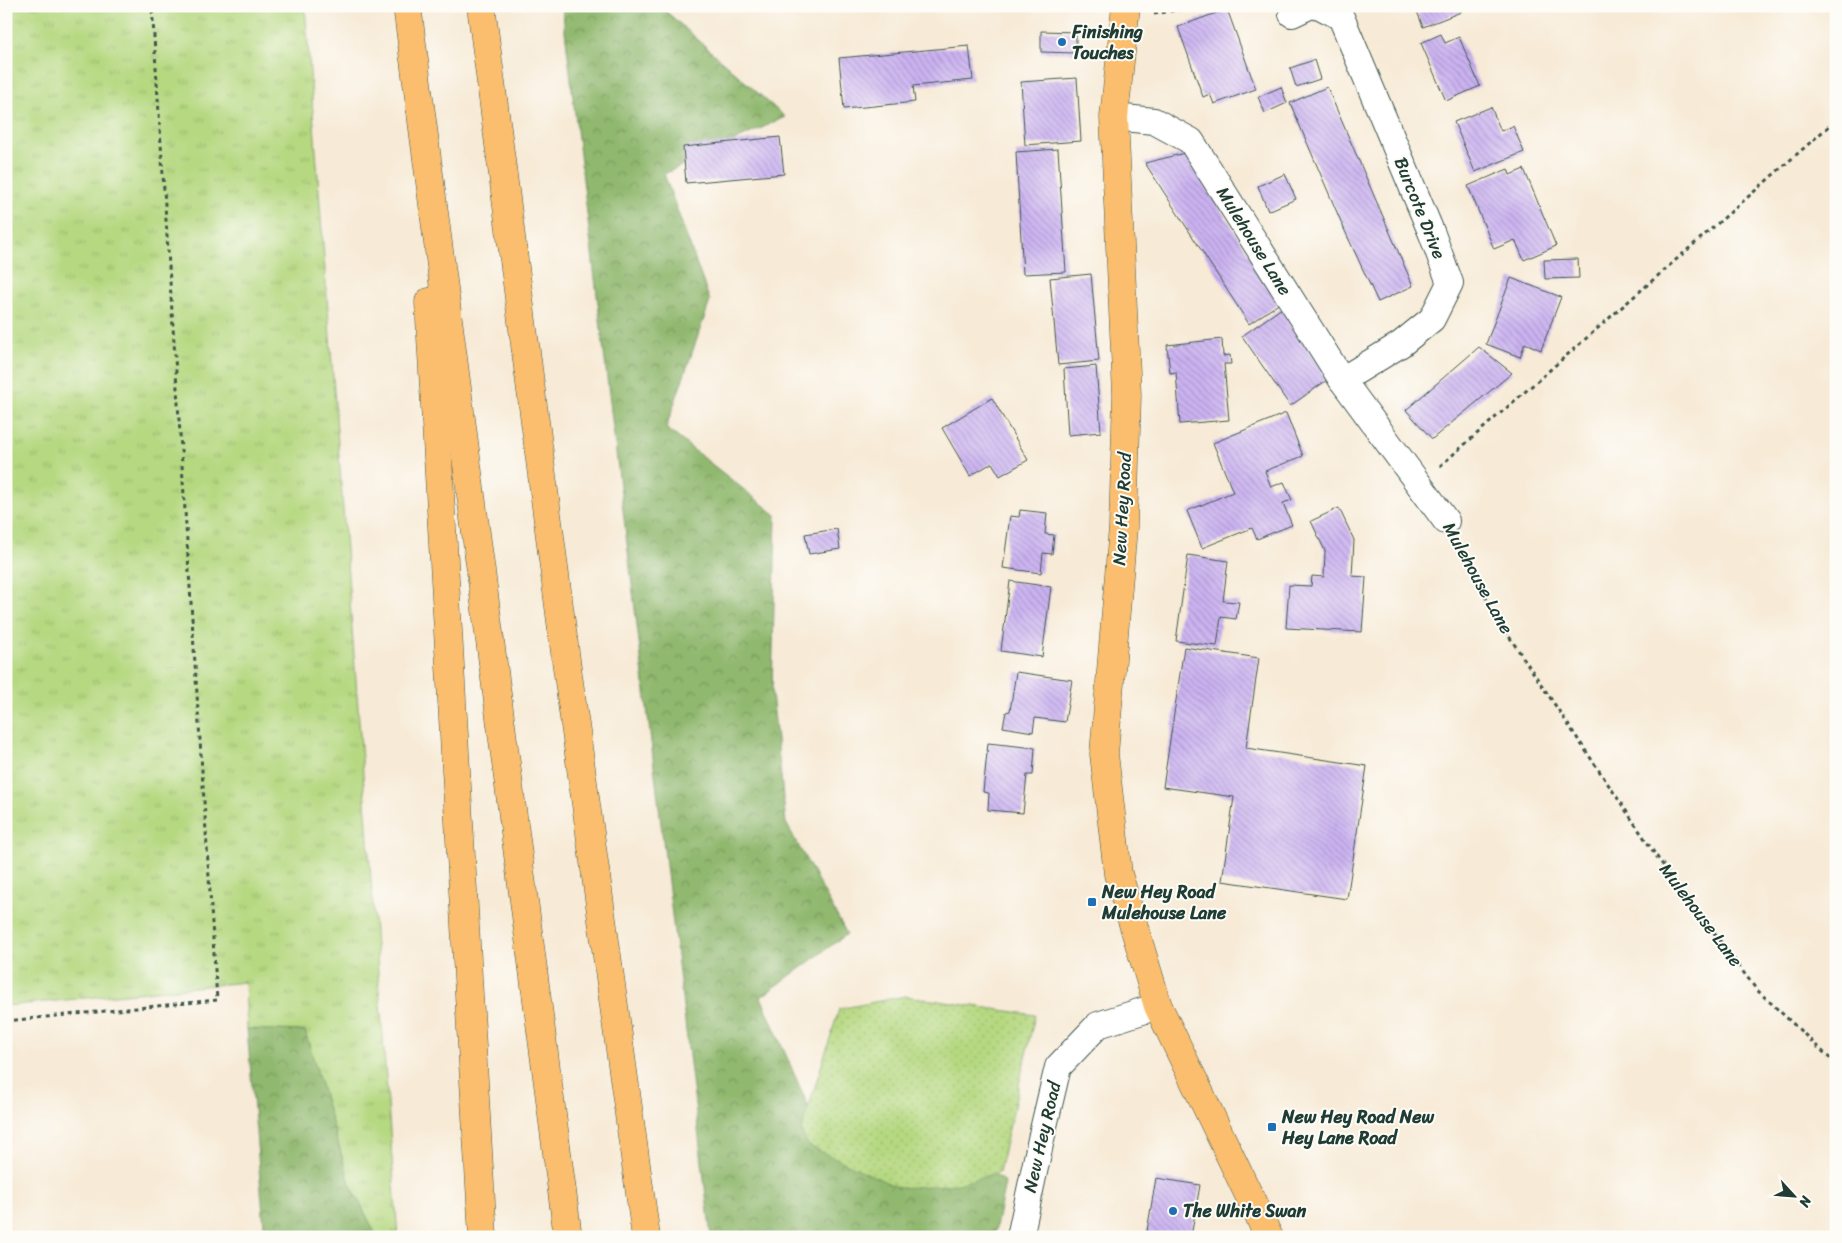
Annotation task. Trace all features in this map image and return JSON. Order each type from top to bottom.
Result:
[{"type":"main road","points":[[407,6],[568,1237]]},
{"type":"main road","points":[[482,6],[566,660],[646,1237]]},
{"type":"main road","name":"New Hey Road","points":[[1126,12],[1114,117],[1127,395],[1123,527],[1104,754],[1118,874],[1158,1006],[1269,1237]]},
{"type":"main road","points":[[416,73],[483,1237]]},
{"type":"street","name":"Burcote Drive","points":[[1320,6],[1342,17],[1432,234],[1450,283],[1432,320],[1401,344],[1342,380]]},
{"type":"street","name":"Mulehouse Lane","points":[[1114,117],[1154,121],[1191,141],[1342,380],[1446,521]]},
{"type":"street","name":"New Hey Road","points":[[1020,1237],[1058,1067],[1098,1025],[1158,1006]]},
{"type":"path","points":[[6,1021],[217,1000],[152,6]]},
{"type":"path","points":[[1126,12],[1174,12],[1201,6]]},
{"type":"path","points":[[1419,484],[1836,120]]},
{"type":"path","name":"Mulehouse Lane","points":[[1446,521],[1498,620],[1657,857],[1756,989],[1836,1064]]},
{"type":"green space","points":[[6,6],[305,6],[398,1237],[377,1237],[350,1184],[305,1032],[247,1029],[245,982],[6,1006]]},
{"type":"green space","points":[[562,6],[660,6],[785,117],[664,174],[710,301],[666,428],[776,515],[772,694],[786,823],[847,934],[761,997],[824,1143],[991,1170],[1005,1183],[994,1237],[711,1237]]},
{"type":"green space","points":[[905,996],[1035,1015],[999,1172],[959,1184],[899,1188],[809,1146],[801,1132],[839,1009]]},
{"type":"green space","points":[[247,1029],[305,1031],[350,1184],[377,1237],[265,1237]]},
{"type":"building","points":[[1415,6],[1459,6],[1461,12],[1423,27]]},
{"type":"building","points":[[1227,9],[1256,89],[1214,104],[1210,94],[1203,97],[1178,27]]},
{"type":"building","points":[[1041,31],[1076,32],[1076,53],[1041,52]]},
{"type":"building","points":[[1441,34],[1445,43],[1459,37],[1480,86],[1446,101],[1421,43]]},
{"type":"building","points":[[969,46],[973,80],[913,86],[915,102],[844,109],[839,58]]},
{"type":"building","points":[[1314,60],[1320,79],[1296,87],[1290,68]]},
{"type":"building","points":[[1077,78],[1081,141],[1025,145],[1021,82]]},
{"type":"building","points":[[1281,87],[1287,103],[1265,113],[1258,97]]},
{"type":"building","points":[[1327,87],[1413,286],[1378,302],[1290,103]]},
{"type":"building","points":[[1491,107],[1501,131],[1513,126],[1524,152],[1475,172],[1454,122]]},
{"type":"building","points":[[780,137],[784,174],[686,183],[683,147]]},
{"type":"building","points":[[1058,149],[1066,272],[1023,274],[1016,152]]},
{"type":"building","points":[[1185,153],[1280,303],[1249,324],[1145,163]]},
{"type":"building","points":[[1508,169],[1510,175],[1524,169],[1556,246],[1524,260],[1515,240],[1494,249],[1468,186]]},
{"type":"building","points":[[1285,174],[1296,199],[1268,211],[1258,186]]},
{"type":"building","points":[[1578,259],[1579,278],[1545,279],[1544,260]]},
{"type":"building","points":[[1091,274],[1099,361],[1058,365],[1050,278]]},
{"type":"building","points":[[1511,278],[1561,297],[1541,350],[1525,343],[1520,357],[1486,344]]},
{"type":"building","points":[[1282,308],[1330,378],[1290,406],[1242,336]]},
{"type":"building","points":[[1222,339],[1223,356],[1230,355],[1231,364],[1224,364],[1229,420],[1180,424],[1176,372],[1170,373],[1167,345]]},
{"type":"building","points":[[1479,347],[1512,373],[1432,439],[1406,410]]},
{"type":"building","points":[[1096,366],[1101,432],[1068,435],[1064,369]]},
{"type":"building","points":[[992,398],[1028,460],[1000,476],[992,463],[970,476],[942,428]]},
{"type":"building","points":[[1286,413],[1303,456],[1265,471],[1271,487],[1284,482],[1292,500],[1283,503],[1292,525],[1257,539],[1252,528],[1202,548],[1187,511],[1233,492],[1213,443]]},
{"type":"building","points":[[1339,508],[1354,540],[1352,576],[1366,577],[1362,632],[1286,628],[1289,585],[1311,586],[1312,576],[1324,577],[1325,551],[1311,521]]},
{"type":"building","points":[[1020,510],[1047,513],[1045,534],[1054,535],[1052,554],[1043,553],[1041,573],[1003,568],[1010,516],[1019,517]]},
{"type":"building","points":[[837,529],[840,549],[809,554],[805,534]]},
{"type":"building","points":[[1188,555],[1228,561],[1223,601],[1239,602],[1236,619],[1221,617],[1217,646],[1176,641]]},
{"type":"building","points":[[1010,581],[1051,587],[1042,657],[1001,651]]},
{"type":"building","points":[[1184,647],[1259,658],[1246,748],[1367,766],[1347,899],[1222,881],[1234,797],[1163,787]]},
{"type":"building","points":[[1016,672],[1072,680],[1065,722],[1035,718],[1033,732],[1003,727],[1006,712],[1010,711]]},
{"type":"building","points":[[988,743],[1035,748],[1033,775],[1027,775],[1023,813],[988,810],[989,793],[983,792]]},
{"type":"building","name":"The White Swan","points":[[1156,1178],[1200,1185],[1191,1237],[1146,1237]]},
{"type":"place","name":"Finishing Touches","points":[[1062,42]]},
{"type":"place","name":"New Hey Road Mulehouse Lane","points":[[1092,902]]},
{"type":"place","name":"New Hey Road New Hey Lane Road","points":[[1272,1127]]},
{"type":"place","name":"The White Swan","points":[[1173,1211]]}]
